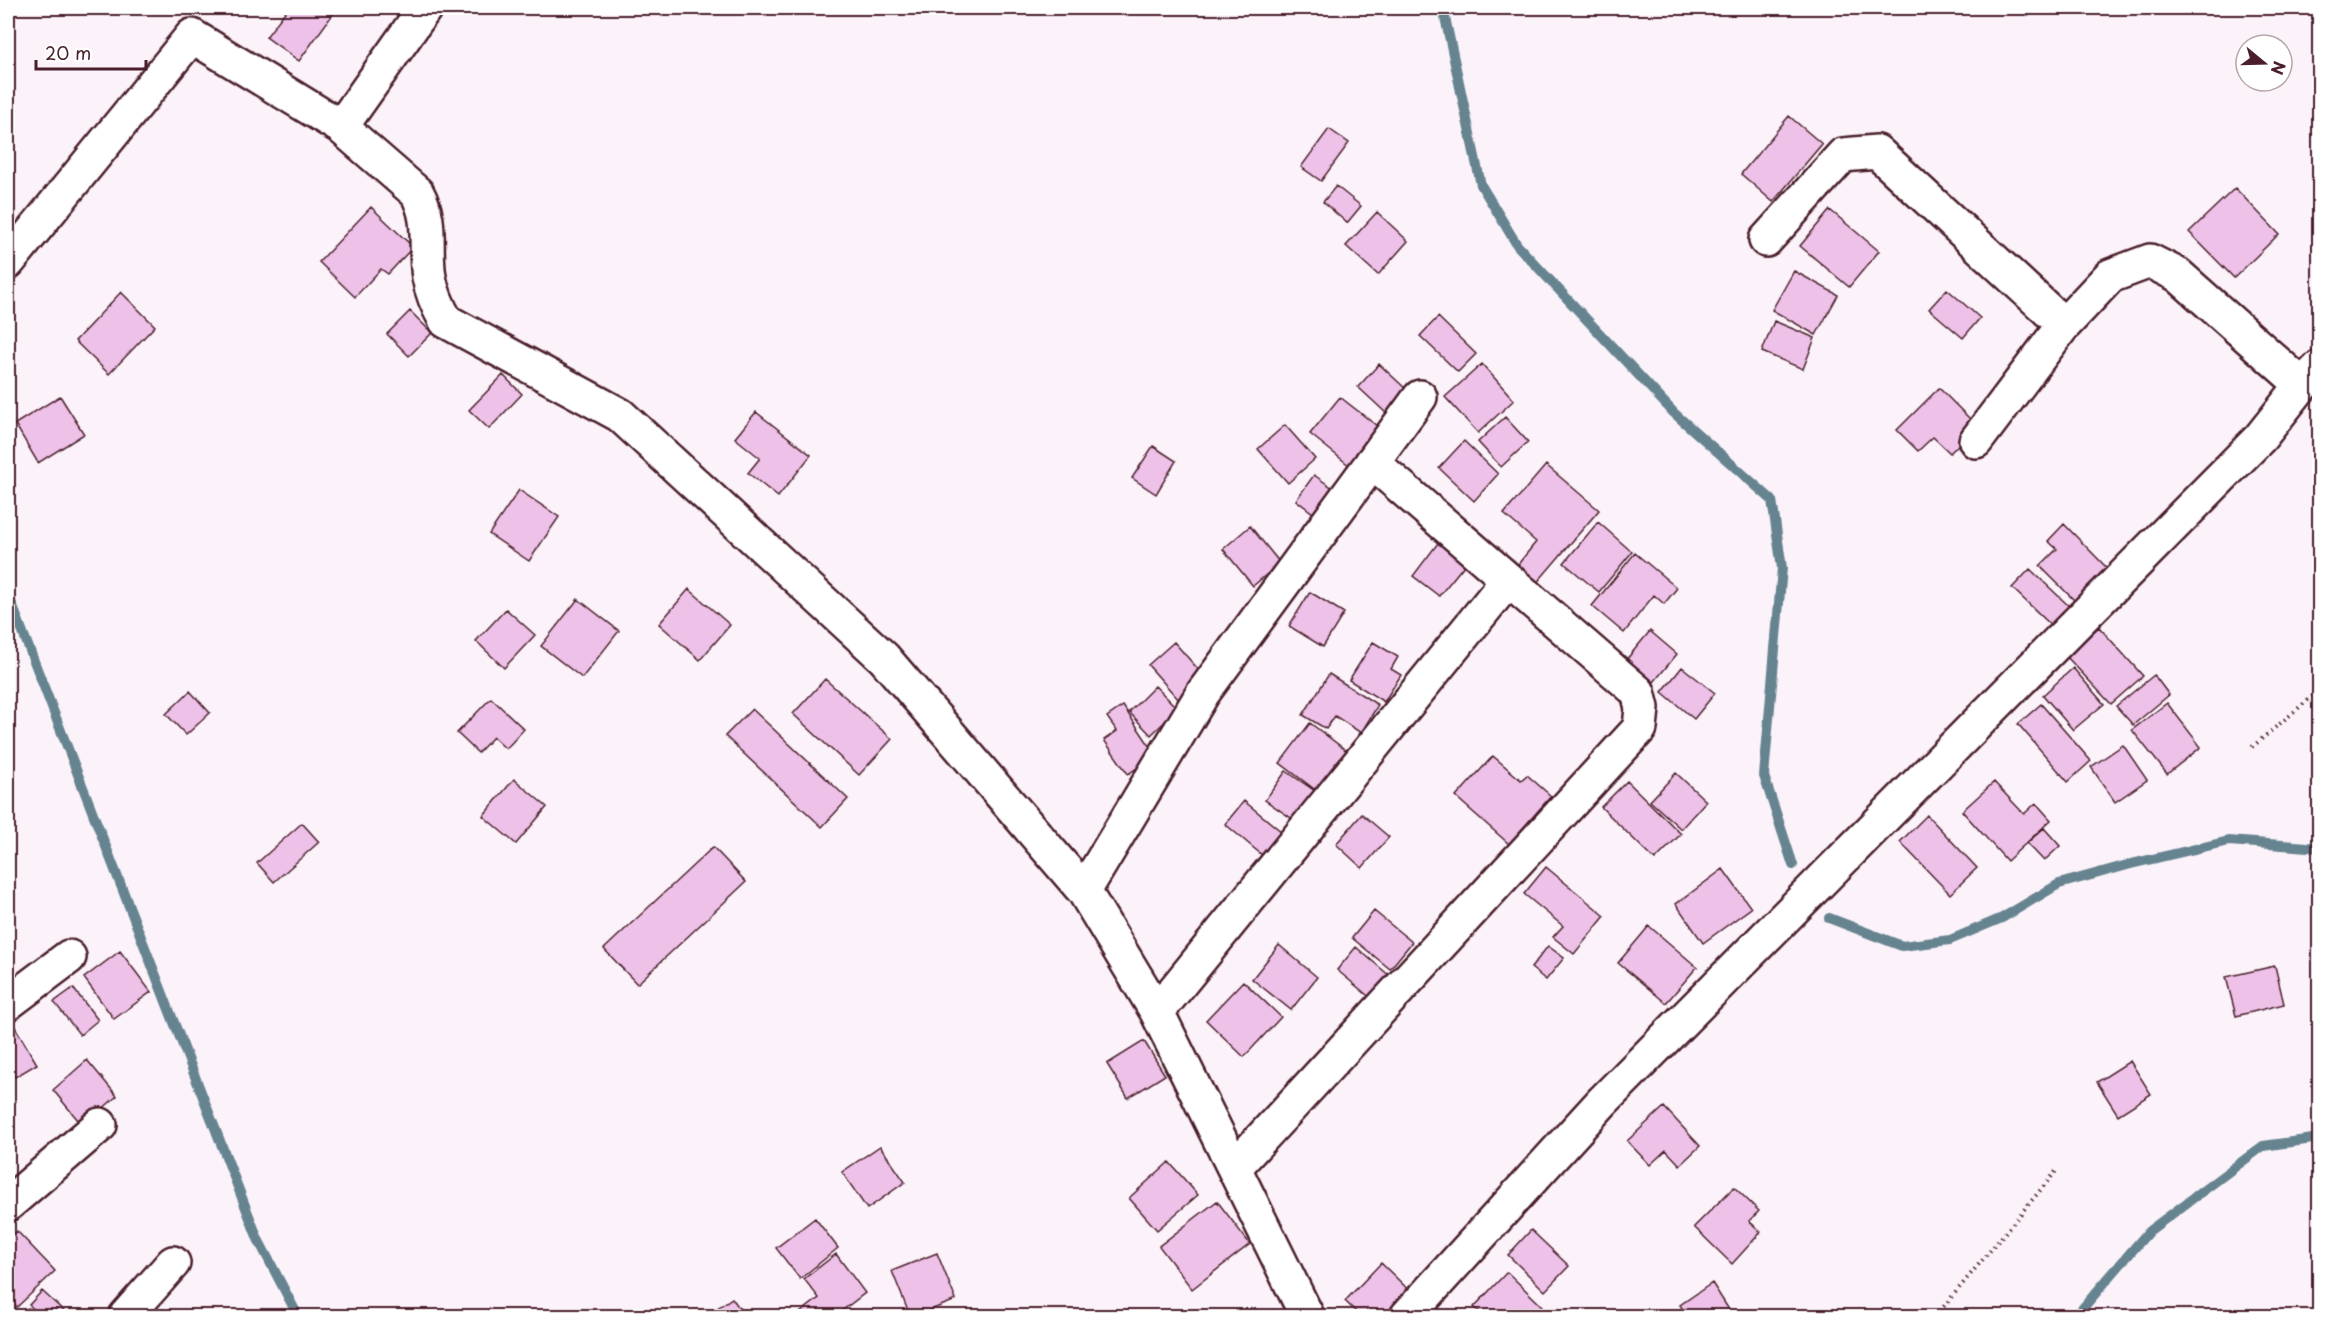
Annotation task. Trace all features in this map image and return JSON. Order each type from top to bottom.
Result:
[{"type":"street","points":[[341,127],[425,8]]},
{"type":"street","points":[[8,262],[192,36],[341,127],[417,193],[424,205],[427,220],[429,276],[434,299],[446,321],[620,415],[884,658],[1084,891],[1157,1012],[1307,1317]]},
{"type":"street","points":[[1766,240],[1843,155],[1877,152],[2064,325],[2066,323]]},
{"type":"street","points":[[1407,1317],[1602,1102],[2260,438],[2311,376],[2178,275],[2150,261],[2110,276],[2066,323],[1976,441]]},
{"type":"street","points":[[1084,891],[1203,693],[1420,397]]},
{"type":"street","points":[[1234,1168],[1640,728],[1642,708],[1638,692],[1372,462]]},
{"type":"street","points":[[1157,1012],[1508,580]]},
{"type":"street","points":[[8,1003],[69,957]]},
{"type":"street","points":[[8,1204],[100,1125]]},
{"type":"street","points":[[126,1317],[173,1263]]},
{"type":"path","points":[[2252,747],[2319,690]]},
{"type":"path","points":[[1936,1317],[2058,1170]]},
{"type":"building","points":[[288,8],[324,8],[333,14],[299,61],[266,37]]},
{"type":"building","points":[[1789,116],[1822,144],[1773,202],[1741,174]]},
{"type":"building","points":[[1329,129],[1349,143],[1321,181],[1301,167]]},
{"type":"building","points":[[1336,186],[1361,206],[1347,223],[1323,202]]},
{"type":"building","points":[[2235,188],[2279,234],[2234,278],[2189,232]]},
{"type":"building","points":[[371,207],[413,247],[388,274],[381,269],[355,297],[319,262]]},
{"type":"building","points":[[1830,210],[1879,251],[1849,287],[1800,246]]},
{"type":"building","points":[[1377,212],[1408,241],[1378,275],[1346,246]]},
{"type":"building","points":[[1794,271],[1838,295],[1816,335],[1772,310]]},
{"type":"building","points":[[1947,289],[1980,318],[1963,338],[1929,309]]},
{"type":"building","points":[[121,292],[155,326],[109,374],[75,341]]},
{"type":"building","points":[[410,311],[432,333],[409,356],[387,334]]},
{"type":"building","points":[[1438,317],[1476,354],[1458,372],[1420,336]]},
{"type":"building","points":[[1774,321],[1815,338],[1803,369],[1762,352]]},
{"type":"building","points":[[1379,364],[1407,390],[1386,413],[1358,387]]},
{"type":"building","points":[[1482,364],[1514,400],[1478,433],[1445,397]]},
{"type":"building","points":[[503,375],[522,394],[489,429],[469,410]]},
{"type":"building","points":[[1939,388],[1977,426],[1950,453],[1933,437],[1918,451],[1897,430]]},
{"type":"building","points":[[60,396],[84,434],[38,463],[15,424]]},
{"type":"building","points":[[1340,397],[1377,426],[1364,443],[1372,449],[1355,470],[1310,434]]},
{"type":"building","points":[[756,412],[811,455],[778,497],[748,473],[760,458],[735,438]]},
{"type":"building","points":[[1505,417],[1528,442],[1501,467],[1478,442]]},
{"type":"building","points":[[1285,425],[1315,459],[1288,483],[1258,449]]},
{"type":"building","points":[[1464,441],[1498,474],[1474,501],[1439,468]]},
{"type":"building","points":[[1153,446],[1176,461],[1156,494],[1132,478]]},
{"type":"building","points":[[1546,465],[1599,510],[1535,585],[1515,568],[1536,542],[1504,514]]},
{"type":"building","points":[[1314,475],[1337,491],[1318,517],[1296,500]]},
{"type":"building","points":[[519,490],[559,517],[529,561],[489,534]]},
{"type":"building","points":[[1598,522],[1632,552],[1599,592],[1564,563]]},
{"type":"building","points":[[2064,524],[2107,568],[2075,601],[2040,566],[2057,549],[2048,541]]},
{"type":"building","points":[[1250,526],[1280,563],[1253,586],[1223,549]]},
{"type":"building","points":[[1438,543],[1465,564],[1439,596],[1413,576]]},
{"type":"building","points":[[1635,553],[1677,588],[1664,604],[1654,595],[1624,633],[1592,606]]},
{"type":"building","points":[[2030,569],[2070,607],[2052,626],[2012,588]]},
{"type":"building","points":[[689,589],[730,625],[700,660],[659,624]]},
{"type":"building","points":[[1310,592],[1344,613],[1323,647],[1289,626]]},
{"type":"building","points":[[578,599],[619,631],[582,678],[541,646]]},
{"type":"building","points":[[506,609],[535,635],[504,668],[476,641]]},
{"type":"building","points":[[2099,627],[2143,676],[2111,704],[2066,656]]},
{"type":"building","points":[[1650,631],[1677,654],[1654,682],[1626,660]]},
{"type":"building","points":[[1174,642],[1205,677],[1179,700],[1148,665]]},
{"type":"building","points":[[1373,642],[1398,657],[1391,669],[1401,675],[1384,702],[1349,680]]},
{"type":"building","points":[[1682,667],[1715,693],[1694,719],[1662,692]]},
{"type":"building","points":[[2073,668],[2104,704],[2073,730],[2043,695]]},
{"type":"building","points":[[1329,674],[1378,705],[1361,733],[1335,716],[1326,729],[1303,715]]},
{"type":"building","points":[[2154,675],[2169,695],[2133,725],[2116,706]]},
{"type":"building","points":[[825,679],[892,739],[859,775],[793,714]]},
{"type":"building","points":[[1155,686],[1178,709],[1151,735],[1129,712]]},
{"type":"building","points":[[190,691],[210,713],[186,735],[166,714]]},
{"type":"building","points":[[491,698],[524,729],[506,749],[493,737],[478,753],[457,733]]},
{"type":"building","points":[[2167,703],[2201,747],[2167,774],[2132,730]]},
{"type":"building","points":[[2041,704],[2091,761],[2068,782],[2018,724]]},
{"type":"building","points":[[1123,706],[1156,755],[1128,774],[1104,740],[1117,731],[1107,717]]},
{"type":"building","points":[[752,709],[848,799],[822,827],[725,736]]},
{"type":"building","points":[[1310,723],[1356,758],[1326,798],[1280,763]]},
{"type":"building","points":[[2123,745],[2147,780],[2115,802],[2091,767]]},
{"type":"building","points":[[1493,756],[1521,780],[1527,775],[1551,796],[1509,844],[1456,797]]},
{"type":"building","points":[[1286,771],[1315,791],[1294,820],[1265,800]]},
{"type":"building","points":[[1676,773],[1706,801],[1681,829],[1650,801]]},
{"type":"building","points":[[514,779],[547,807],[516,844],[483,816]]},
{"type":"building","points":[[1627,781],[1681,834],[1655,860],[1601,807]]},
{"type":"building","points":[[1994,782],[2024,814],[2036,803],[2051,820],[2007,861],[1962,811]]},
{"type":"building","points":[[1244,801],[1282,832],[1262,855],[1225,824]]},
{"type":"building","points":[[1362,814],[1389,837],[1362,868],[1336,844]]},
{"type":"building","points":[[1927,815],[1977,868],[1950,894],[1900,842]]},
{"type":"building","points":[[302,823],[319,842],[274,882],[257,863]]},
{"type":"building","points":[[2044,828],[2060,846],[2044,861],[2027,843]]},
{"type":"building","points":[[713,847],[746,882],[637,984],[604,949]]},
{"type":"building","points":[[1546,867],[1605,916],[1574,954],[1553,937],[1563,926],[1524,894]]},
{"type":"building","points":[[1723,869],[1751,908],[1703,943],[1676,904]]},
{"type":"building","points":[[1374,911],[1412,942],[1390,969],[1352,938]]},
{"type":"building","points":[[1649,926],[1697,967],[1666,1003],[1618,963]]},
{"type":"building","points":[[1279,945],[1317,977],[1291,1010],[1252,979]]},
{"type":"building","points":[[1548,946],[1564,958],[1546,980],[1531,968]]},
{"type":"building","points":[[1356,947],[1391,977],[1373,1000],[1337,970]]},
{"type":"building","points":[[120,951],[151,992],[114,1019],[84,978]]},
{"type":"building","points":[[2275,966],[2284,1004],[2236,1016],[2226,977]]},
{"type":"building","points":[[1243,981],[1281,1017],[1244,1057],[1206,1020]]},
{"type":"building","points":[[73,988],[98,1020],[80,1035],[54,1002]]},
{"type":"building","points":[[12,1022],[37,1064],[15,1077],[8,1064],[8,1025]]},
{"type":"building","points":[[1144,1041],[1165,1075],[1128,1098],[1107,1064]]},
{"type":"building","points":[[87,1060],[117,1096],[83,1126],[53,1090]]},
{"type":"building","points":[[2130,1061],[2151,1094],[2118,1115],[2097,1082]]},
{"type":"building","points":[[1664,1107],[1700,1146],[1680,1165],[1666,1150],[1650,1165],[1627,1141]]},
{"type":"building","points":[[880,1146],[905,1182],[867,1209],[842,1172]]},
{"type":"building","points":[[1169,1162],[1198,1195],[1157,1230],[1129,1198]]},
{"type":"building","points":[[1734,1187],[1759,1211],[1749,1221],[1761,1232],[1732,1264],[1694,1227]]},
{"type":"building","points":[[1217,1201],[1250,1244],[1192,1289],[1159,1246]]},
{"type":"building","points":[[815,1218],[838,1248],[800,1279],[776,1248]]},
{"type":"building","points":[[1531,1230],[1569,1266],[1545,1291],[1508,1255]]},
{"type":"building","points":[[17,1231],[55,1271],[17,1307],[8,1297],[8,1240]]},
{"type":"building","points":[[937,1253],[956,1300],[910,1316],[892,1271]]},
{"type":"building","points":[[836,1254],[865,1293],[835,1316],[796,1316],[819,1298],[804,1279]]},
{"type":"building","points":[[1381,1263],[1417,1298],[1399,1316],[1360,1316],[1345,1301]]},
{"type":"building","points":[[1507,1272],[1542,1306],[1531,1316],[1484,1316],[1474,1307]]},
{"type":"building","points":[[1712,1283],[1733,1316],[1687,1316],[1680,1305]]},
{"type":"building","points":[[42,1291],[66,1313],[62,1316],[42,1316],[29,1305]]},
{"type":"building","points":[[732,1298],[745,1316],[713,1316],[710,1313]]},
{"type":"building","points":[[28,1308],[37,1316],[20,1316]]},
{"type":"waterway","points":[[1443,8],[1481,185],[1517,245],[1674,413],[1772,500],[1782,568],[1764,776],[1793,865]]},
{"type":"waterway","points":[[8,594],[258,1239],[298,1316]]},
{"type":"waterway","points":[[1829,918],[1902,946],[1950,940],[2002,918],[2059,884],[2131,864],[2229,841],[2320,848]]},
{"type":"waterway","points":[[2076,1316],[2149,1231],[2263,1146],[2320,1138]]}]
